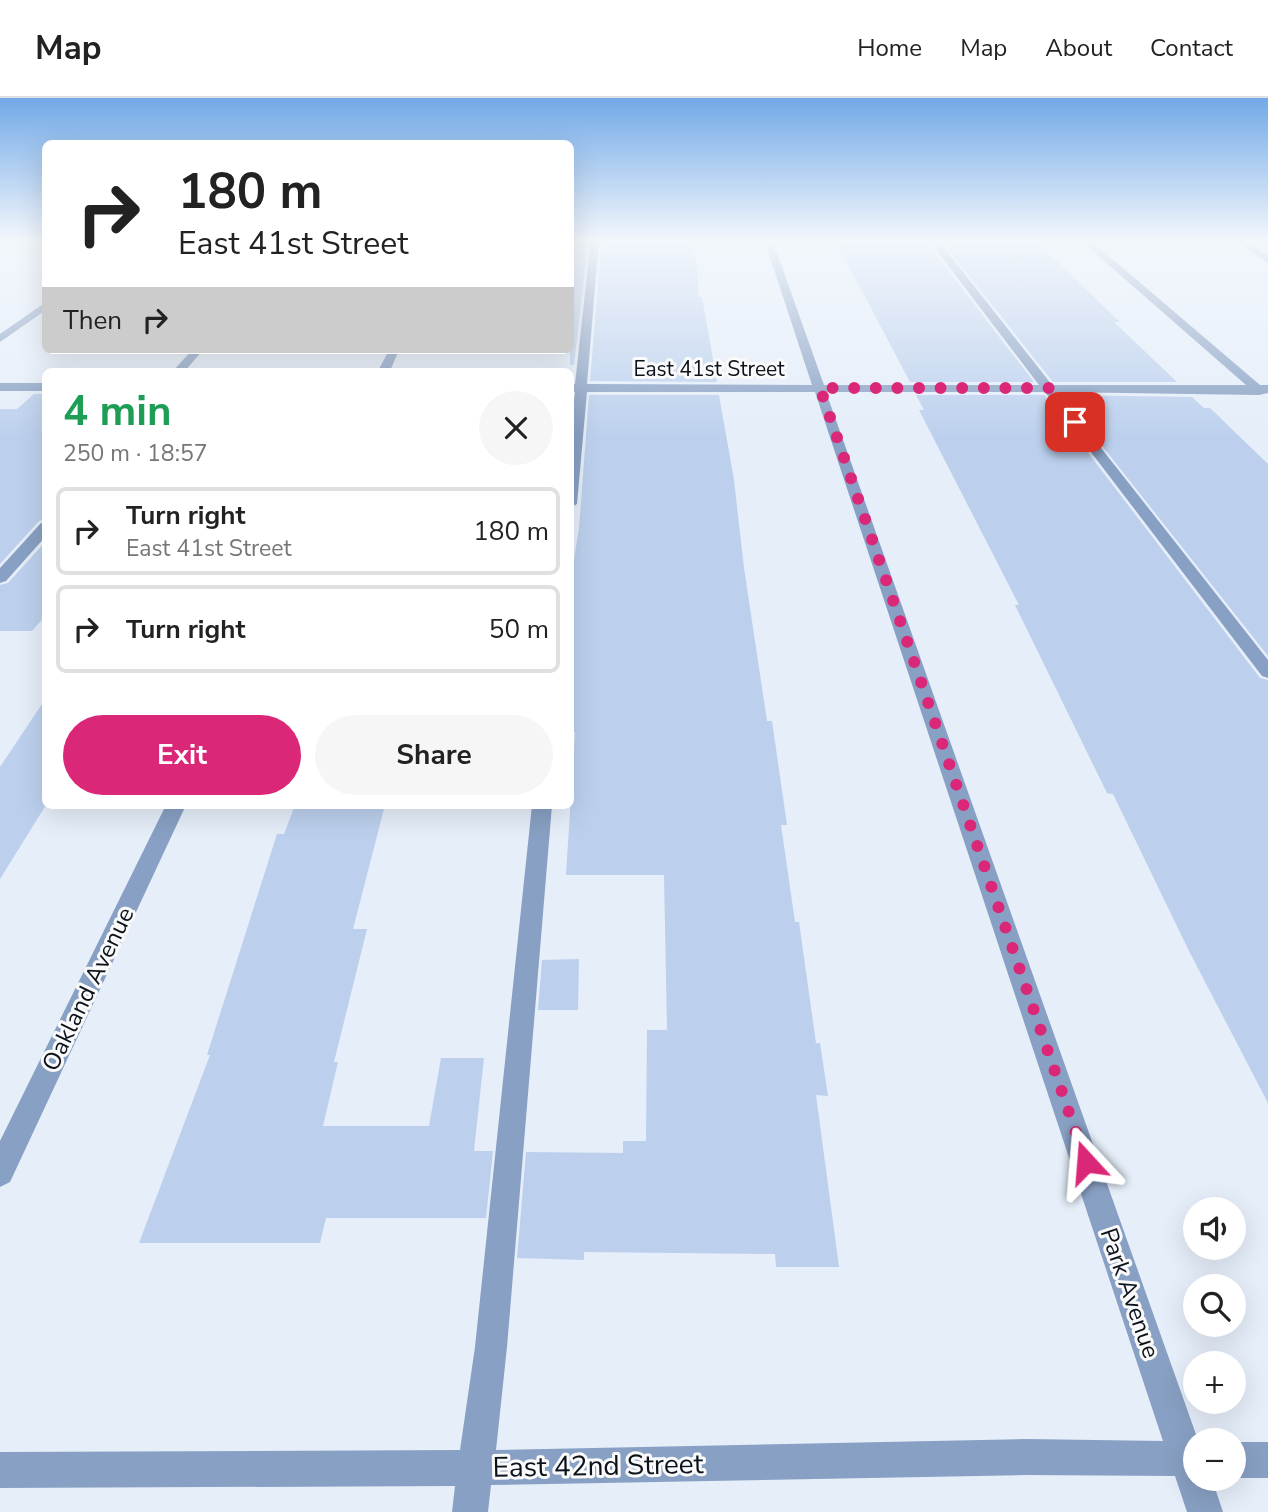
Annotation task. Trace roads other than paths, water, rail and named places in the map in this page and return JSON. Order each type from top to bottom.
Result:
[{"type":"street","points":[[574,427],[587,305]]},
{"type":"street","name":"Park Avenue","points":[[791,305],[1183,1436]]},
{"type":"street","points":[[984,305],[1268,672]]},
{"type":"street","points":[[1162,305],[1262,389],[1268,398]]},
{"type":"street","points":[[0,339],[42,307]]},
{"type":"street","points":[[182,368],[194,354]]},
{"type":"street","points":[[0,387],[42,387]]},
{"type":"street","name":"East 41st Street","points":[[576,388],[1262,389]]},
{"type":"street","points":[[0,578],[42,531]]},
{"type":"street","name":"Oakland Avenue","points":[[0,1172],[174,809]]},
{"type":"street","points":[[470,1512],[491,1347],[542,809]]},
{"type":"street","name":"East 42nd Street","points":[[0,1470],[475,1468],[1026,1457],[1183,1459]]},
{"type":"street","points":[[1246,1460],[1268,1460]]},
{"type":"street","name":"Park Avenue","points":[[1199,1491],[1205,1512]]}]
